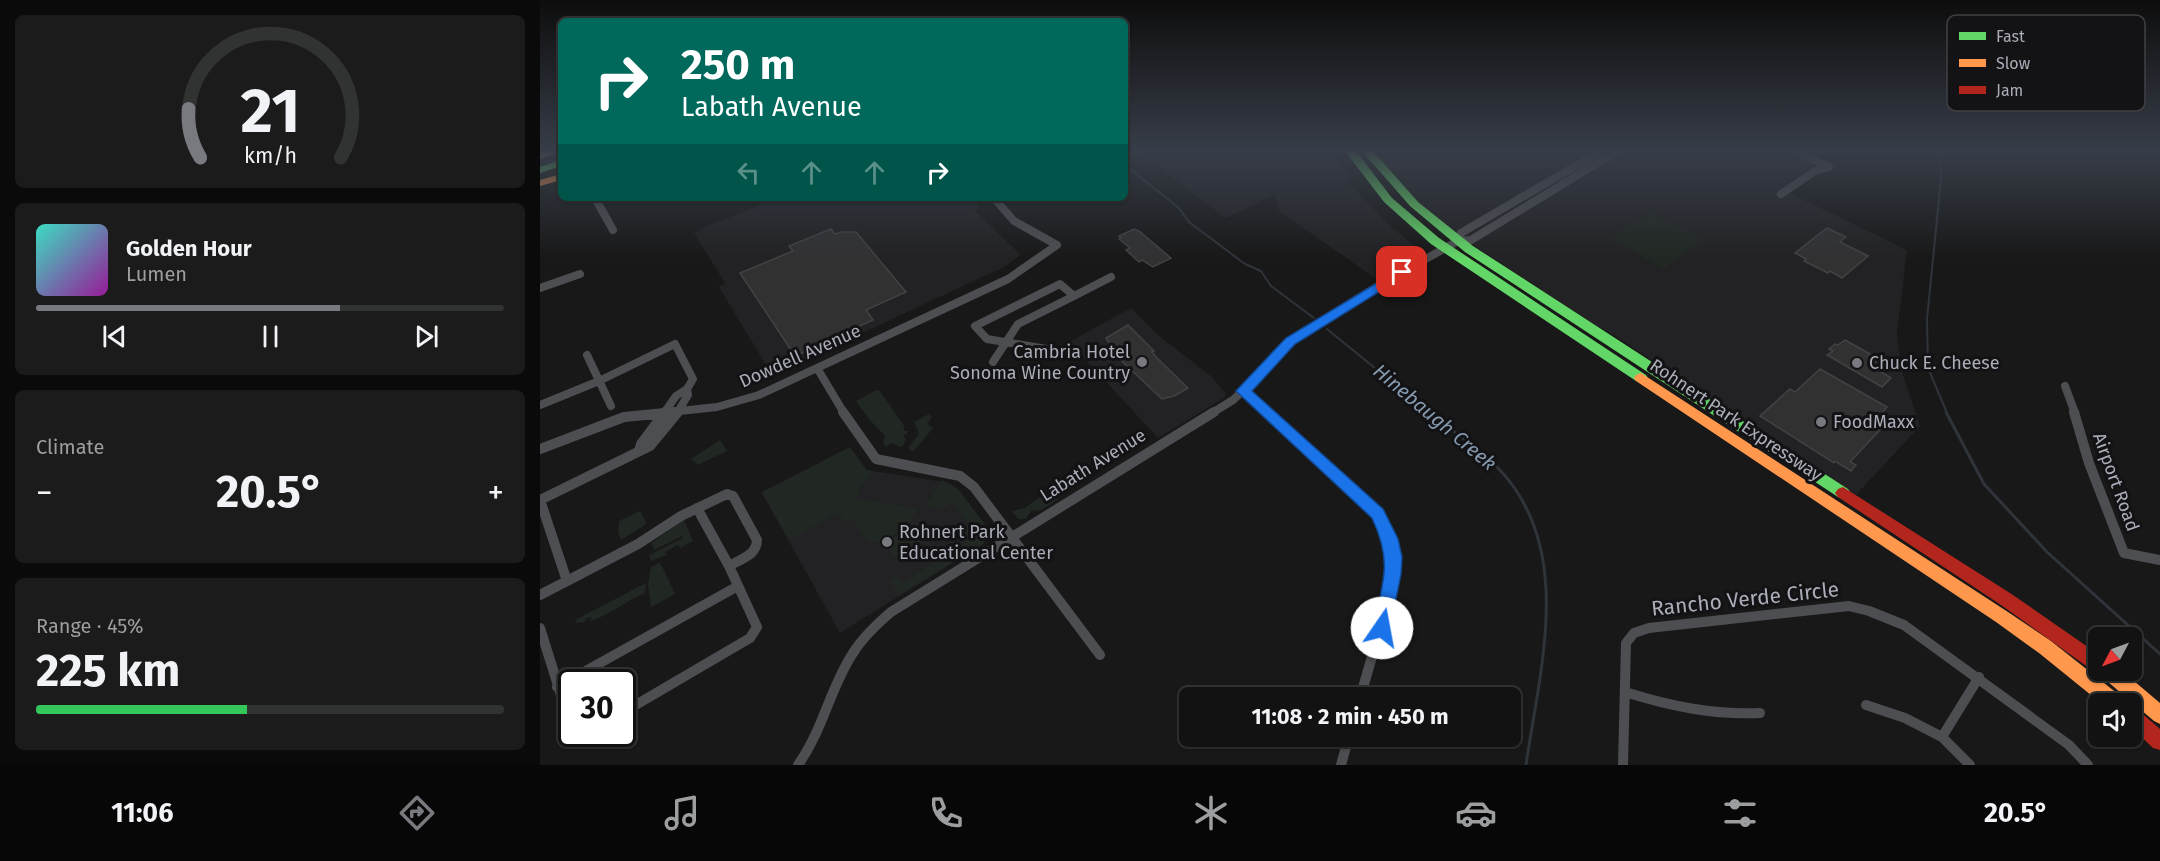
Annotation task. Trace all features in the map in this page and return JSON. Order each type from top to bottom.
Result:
[{"type":"main road","name":"Rohnert Park Expressway","points":[[1375,187],[1394,207],[1445,248],[2045,647],[2103,693]]},
{"type":"main road","name":"Rohnert Park Expressway","points":[[1395,187],[1458,241],[2017,606],[2088,657]]},
{"type":"main road","points":[[1723,432],[1735,424]]},
{"type":"main road","points":[[1833,505],[1844,493]]},
{"type":"main road","points":[[2120,681],[2160,715]]},
{"type":"main road","points":[[2142,725],[2160,741]]},
{"type":"street","name":"Labath Avenue","points":[[1458,241],[1461,233],[1541,187]]},
{"type":"street","name":"Labath Avenue","points":[[798,765],[816,741],[848,660],[861,640],[898,606],[1233,400],[1279,351],[1377,286],[1458,241],[1471,240],[1559,187]]},
{"type":"street","points":[[1781,194],[1792,187]]},
{"type":"street","points":[[597,201],[613,230]]},
{"type":"street","name":"Dowdell Avenue","points":[[540,449],[624,417],[676,413],[746,400],[1008,279],[1057,245],[1025,231],[1005,215],[996,201]]},
{"type":"street","points":[[540,288],[579,274]]},
{"type":"street","points":[[993,362],[1018,324],[1111,277]]},
{"type":"street","points":[[1058,351],[987,339],[975,326],[1060,284],[1074,296]]},
{"type":"street","points":[[540,405],[599,381],[675,344],[693,379],[687,389],[676,396],[641,444],[639,451]]},
{"type":"street","points":[[587,355],[611,406]]},
{"type":"street","points":[[817,368],[855,431],[876,459],[960,476],[974,487],[1100,656]]},
{"type":"street","name":"Airport Road","points":[[2065,386],[2089,463],[2124,553],[2160,560]]},
{"type":"street","points":[[567,581],[540,500],[657,440],[688,395],[687,389]]},
{"type":"street","points":[[1243,391],[1368,504],[1377,514],[1390,539],[1394,557],[1393,574],[1378,647],[1364,687]]},
{"type":"street","points":[[540,595],[638,544],[723,495],[733,496],[757,540],[758,548],[729,566]]},
{"type":"street","points":[[636,705],[750,638],[756,627],[729,566],[697,508]]},
{"type":"street","points":[[557,687],[738,586]]},
{"type":"street","name":"Rancho Verde Circle","points":[[1623,765],[1626,643],[1634,633],[1649,628],[1850,606],[1904,625],[1979,677],[2069,745],[2088,765]]},
{"type":"street","points":[[540,628],[558,690]]},
{"type":"street","points":[[1942,737],[1979,677]]},
{"type":"street","points":[[1625,692],[1693,712],[1727,716],[1760,713]]},
{"type":"street","points":[[1866,705],[1905,718],[1942,737],[1970,765]]},
{"type":"street","points":[[1341,765],[1346,747]]},
{"type":"shaded area","points":[[1185,187],[1352,187],[1390,226],[1415,246],[1417,253],[1375,278],[1279,211],[1275,194],[1226,218]]},
{"type":"shaded area","points":[[1404,187],[1784,187],[1781,189],[1907,250],[1897,333],[1901,369],[1920,426],[1856,495],[1759,428],[1724,409],[1617,337],[1583,318],[1425,211]]},
{"type":"shaded area","points":[[771,201],[977,201],[979,208],[975,211],[1021,255],[1004,267],[772,375],[719,287],[725,283],[694,233],[703,230],[702,228]]},
{"type":"shaded area","points":[[1651,212],[1703,240],[1663,269],[1611,238]]},
{"type":"shaded area","points":[[1131,308],[1160,337],[1211,376],[1226,394],[1224,398],[1158,438],[1069,342]]},
{"type":"shaded area","points":[[876,390],[880,391],[904,426],[904,431],[908,431],[903,435],[906,439],[902,447],[890,443],[887,447],[883,444],[885,435],[856,401]]},
{"type":"shaded area","points":[[929,414],[932,417],[927,424],[933,428],[914,451],[911,451],[909,447],[919,434],[914,422]]},
{"type":"shaded area","points":[[720,440],[727,451],[698,465],[691,459]]},
{"type":"shaded area","name":"Rohnert Park Educational Center","points":[[850,447],[867,470],[950,483],[958,489],[990,531],[983,544],[840,633],[762,493]]},
{"type":"shaded area","points":[[850,447],[866,470],[870,470],[871,475],[857,491],[860,492],[856,499],[918,508],[908,527],[881,542],[867,542],[853,520],[845,523],[838,513],[789,540],[762,492]]},
{"type":"shaded area","points":[[942,480],[958,489],[990,531],[983,544],[899,595],[890,580],[897,576],[903,582],[964,544],[956,532],[968,524],[953,503],[938,511],[936,508],[925,506]]},
{"type":"shaded area","points":[[1057,493],[1057,500],[1041,510],[1031,511],[1026,519],[1018,519],[1012,511],[1025,508],[1042,495],[1049,498]]},
{"type":"shaded area","points":[[640,511],[646,522],[645,525],[621,540],[618,532],[619,521]]},
{"type":"shaded area","points":[[684,520],[693,541],[680,548],[678,545],[665,552],[667,555],[651,561],[649,555],[683,538],[682,536],[654,550],[651,543]]},
{"type":"shaded area","points":[[921,522],[931,536],[894,557],[885,543]]},
{"type":"shaded area","points":[[660,562],[675,594],[651,607],[648,585],[651,567]]},
{"type":"shaded area","points":[[646,583],[645,593],[611,612],[590,621],[592,617],[586,618],[585,622],[576,623],[575,620]]},
{"type":"building","points":[[1827,228],[1846,237],[1840,242],[1868,256],[1842,278],[1804,261],[1806,259],[1795,253]]},
{"type":"building","points":[[831,229],[835,234],[856,232],[906,292],[866,310],[873,320],[795,356],[740,273],[793,251],[789,246]]},
{"type":"building","points":[[1134,229],[1171,258],[1153,267],[1142,260],[1139,262],[1126,250],[1130,248],[1119,239],[1121,238],[1119,236]]},
{"type":"building","name":"Cambria Hotel Sonoma Wine Country","points":[[1128,325],[1188,388],[1174,396],[1162,399],[1108,348],[1111,346],[1106,338]]},
{"type":"building","name":"Chuck E. Cheese","points":[[1845,340],[1879,359],[1871,366],[1891,378],[1882,387],[1827,355],[1833,351],[1829,349],[1835,344],[1838,345]]},
{"type":"building","name":"FoodMaxx","points":[[1820,369],[1887,407],[1871,425],[1880,430],[1850,462],[1856,465],[1851,471],[1835,461],[1834,463],[1760,416],[1790,389],[1795,392]]},
{"type":"waterway","name":"Hinebaugh Creek","points":[[1152,187],[1179,208],[1189,222],[1245,264],[1261,271],[1271,286],[1314,318]]},
{"type":"waterway","points":[[1940,187],[1927,319],[1928,368],[1947,413]]},
{"type":"waterway","name":"Hinebaugh Creek","points":[[1327,329],[1430,413]]},
{"type":"waterway","name":"Hinebaugh Creek","points":[[1428,412],[1474,446],[1499,469],[1523,501],[1537,535],[1545,572],[1546,611],[1544,650],[1526,765]]},
{"type":"waterway","points":[[1946,412],[1984,484],[2047,552],[2160,654]]},
{"type":"traffic: fast","points":[[1378,187],[1388,200],[1435,241],[1641,378]]},
{"type":"traffic: fast","points":[[1399,187],[1414,204],[1469,249],[1843,493]]},
{"type":"traffic: slow","points":[[1641,378],[2002,617],[2045,647],[2103,693]]},
{"type":"traffic: slow","points":[[2120,681],[2160,715]]},
{"type":"traffic: jam","points":[[1843,493],[2007,600],[2088,657]]},
{"type":"traffic: jam","points":[[2142,725],[2160,741]]},
{"type":"place","name":"Cambria Hotel Sonoma Wine Country","points":[[1142,362]]},
{"type":"place","name":"Chuck E. Cheese","points":[[1857,363]]},
{"type":"place","name":"FoodMaxx","points":[[1821,422]]},
{"type":"place","name":"Rohnert Park Educational Center","points":[[887,542]]},
{"type":"route","points":[[1382,628],[1393,574],[1394,557],[1390,539],[1377,514],[1243,391],[1290,341],[1402,272]]}]
